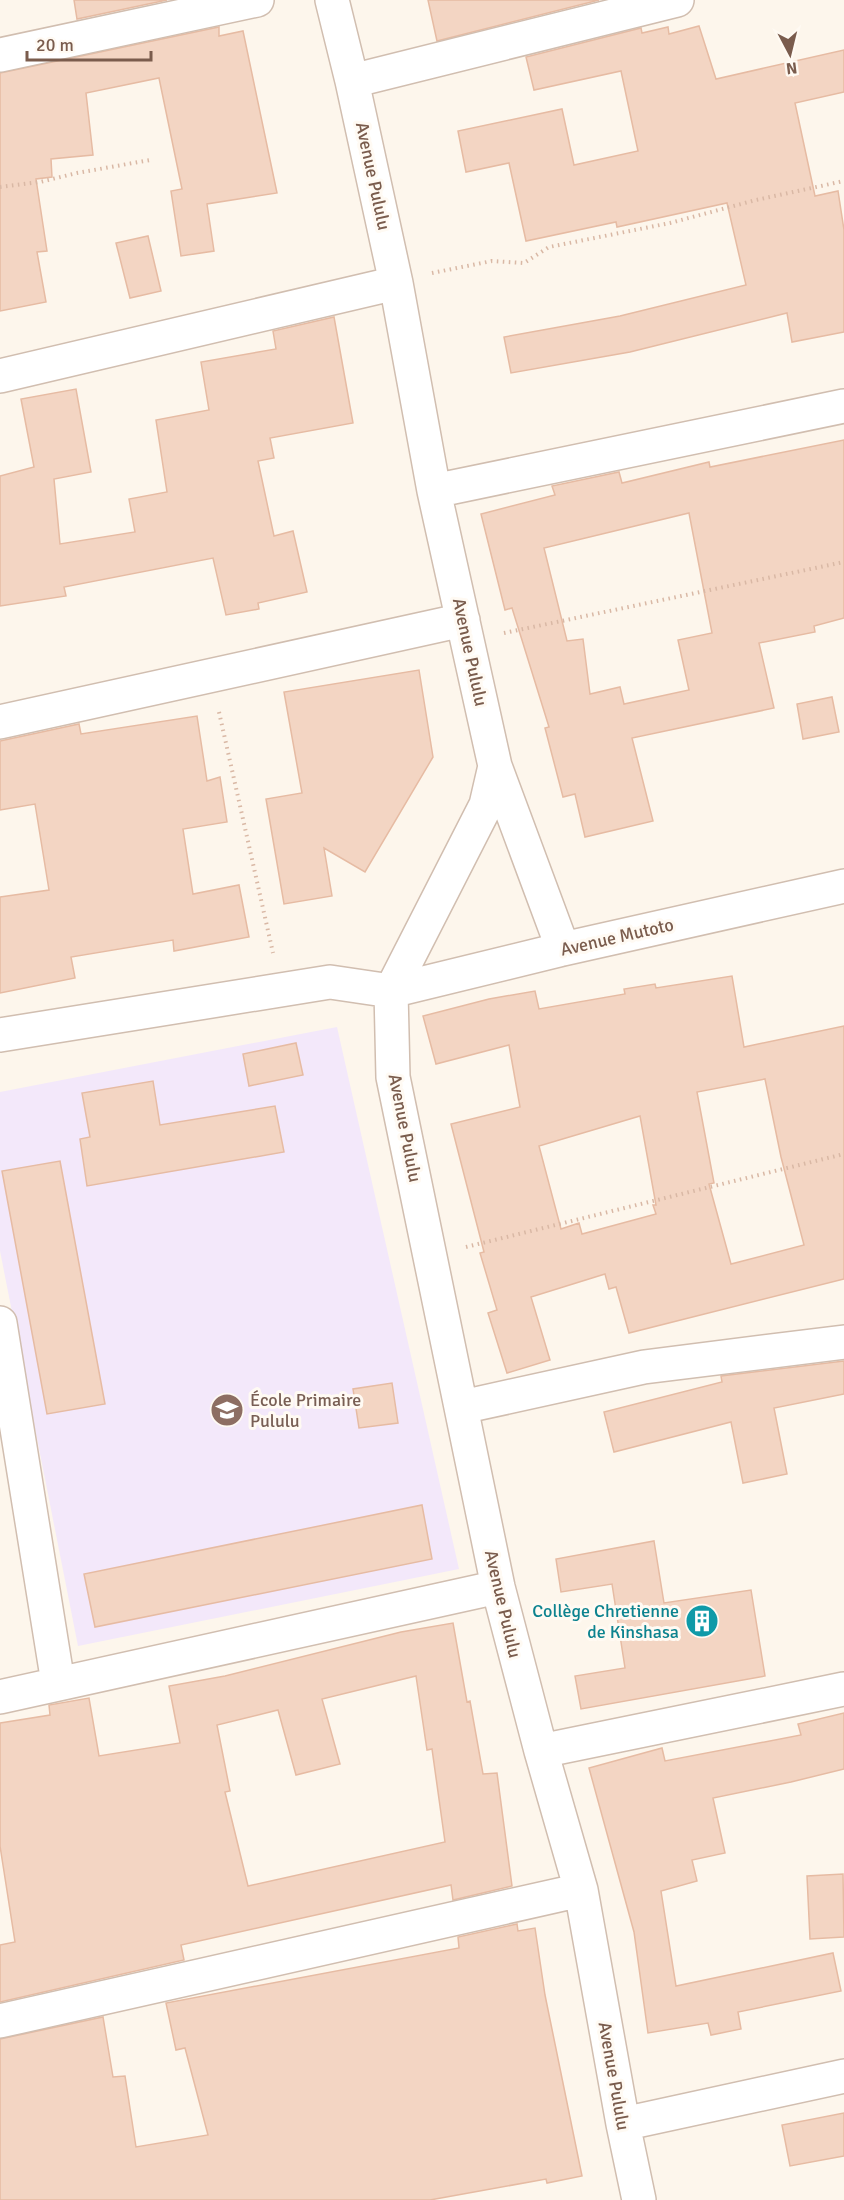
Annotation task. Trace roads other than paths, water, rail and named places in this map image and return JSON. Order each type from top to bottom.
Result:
[{"type":"street","points":[[0,55],[257,0]]},
{"type":"street","name":"Avenue Pululu","points":[[332,0],[396,284],[434,491],[495,766],[486,805],[391,991],[393,1077],[498,1587],[541,1751],[581,1890],[622,2124],[639,2200]]},
{"type":"street","points":[[352,81],[677,0]]},
{"type":"street","points":[[0,376],[396,284]]},
{"type":"street","points":[[434,491],[844,406]]},
{"type":"street","points":[[0,722],[212,676],[465,631]]},
{"type":"street","points":[[495,766],[563,950]]},
{"type":"street","name":"Avenue Mutoto","points":[[391,991],[844,886]]},
{"type":"street","points":[[0,1035],[282,991],[330,981],[391,991]]},
{"type":"street","points":[[462,1407],[644,1367],[844,1342]]},
{"type":"street","points":[[2,1343],[58,1683]]},
{"type":"street","points":[[0,1697],[498,1587]]},
{"type":"street","points":[[541,1751],[844,1689]]},
{"type":"street","points":[[0,2021],[581,1890]]},
{"type":"street","points":[[622,2124],[844,2076]]},
{"type":"place","name":"École Primaire Pululu","points":[[227,1410]]},
{"type":"place","name":"Collège Chretienne de Kinshasa","points":[[702,1621]]}]
